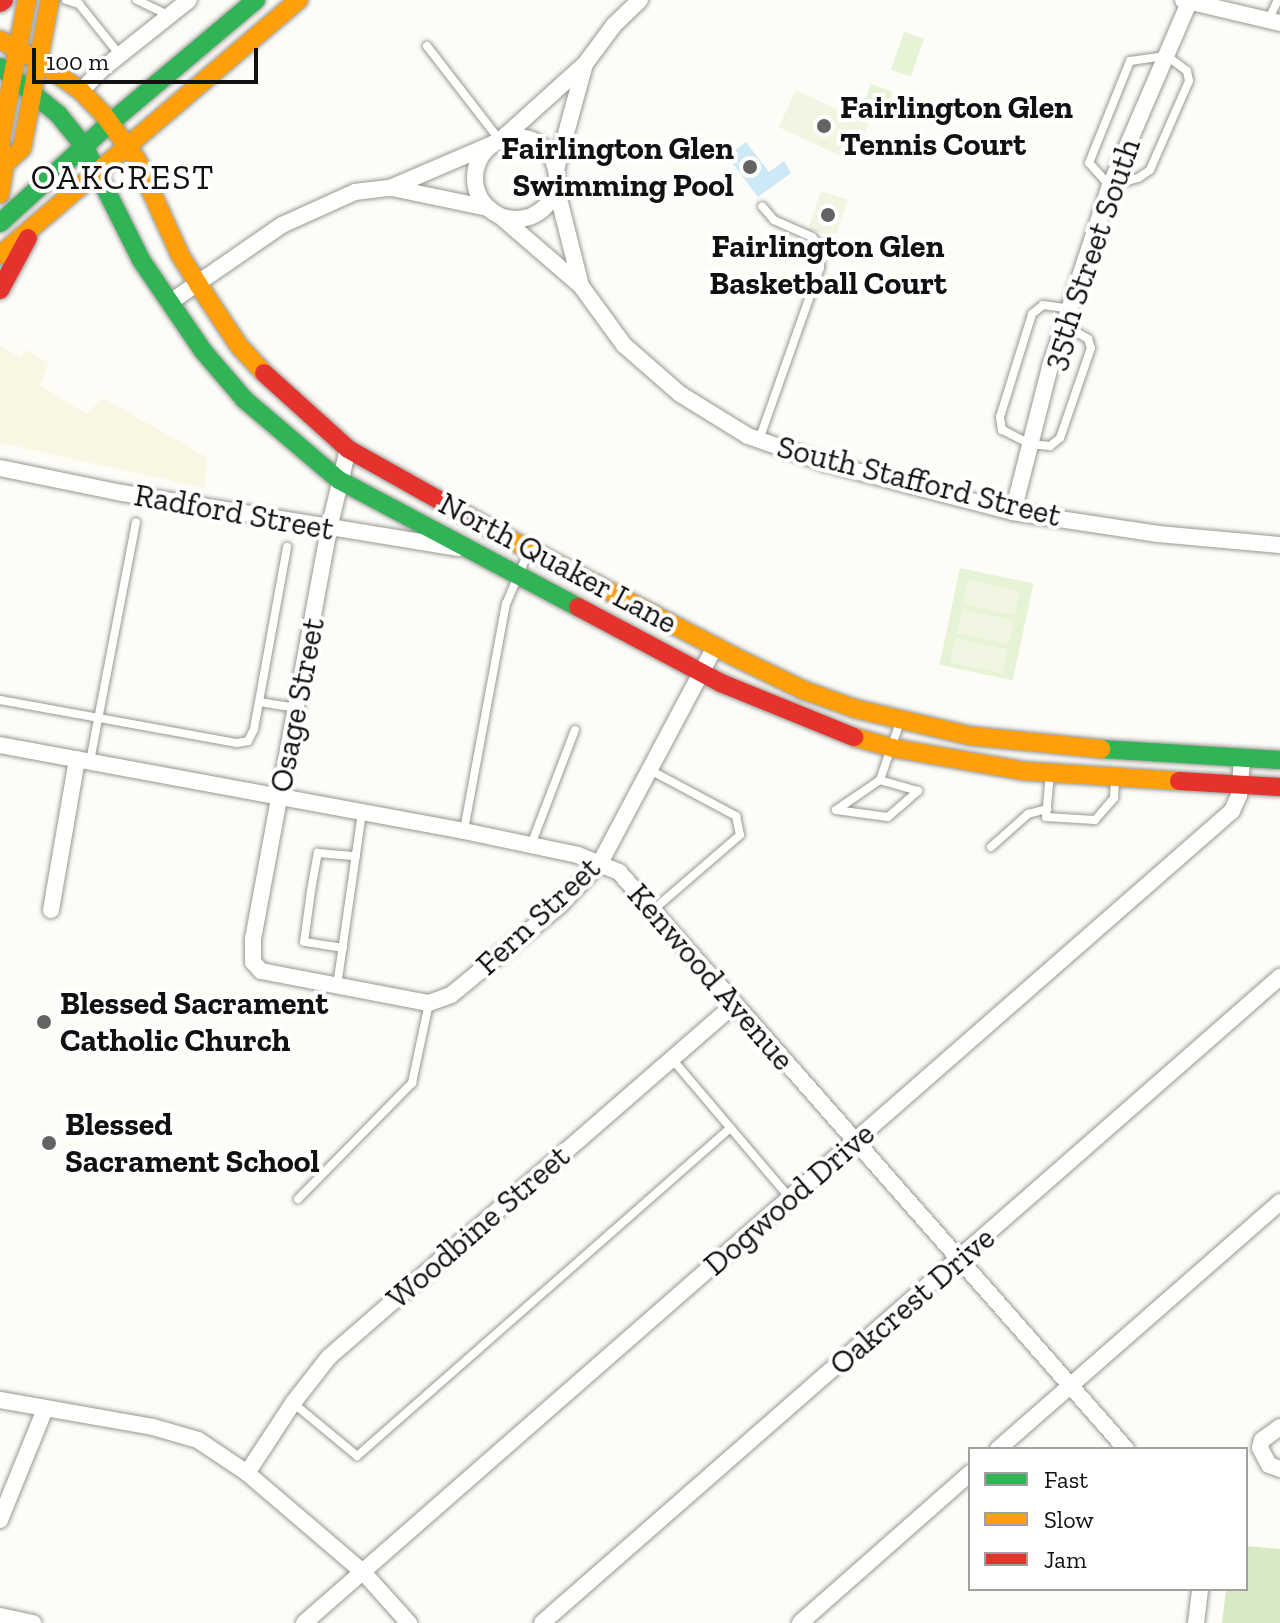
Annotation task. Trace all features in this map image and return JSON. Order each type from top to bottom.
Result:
[{"type":"main road","points":[[0,194],[5,164],[0,143],[6,71],[19,49],[27,0]]},
{"type":"main road","points":[[5,164],[22,148],[50,0]]},
{"type":"main road","points":[[0,223],[110,123],[256,0]]},
{"type":"main road","points":[[0,255],[299,0]]},
{"type":"main road","name":"North Quaker Lane","points":[[0,40],[39,61],[81,91],[110,123],[140,166],[180,255],[249,365],[348,449],[529,552],[803,690],[900,722],[1028,744],[1280,760]]},
{"type":"main road","name":"North Quaker Lane","points":[[6,71],[33,91],[84,146],[141,260],[169,303],[271,425],[339,480],[701,673],[792,715],[893,748],[1023,771],[1280,787]]},
{"type":"main road","points":[[0,290],[32,228]]},
{"type":"street","points":[[81,91],[189,0]]},
{"type":"street","points":[[585,64],[553,199],[538,215],[517,220],[494,212],[480,200],[474,179],[480,157],[585,64],[614,25],[640,0]]},
{"type":"street","points":[[1186,1],[1274,23]]},
{"type":"street","name":"35th Street South","points":[[1013,512],[1067,317],[1110,186],[1167,56],[1186,1]]},
{"type":"street","points":[[169,303],[282,225],[355,192],[390,188],[499,140],[516,136],[537,141],[553,156],[581,286]]},
{"type":"street","name":"South Stafford Street","points":[[390,188],[494,212],[581,286],[624,345],[680,394],[759,440],[825,463],[1013,512],[1158,534],[1280,545]]},
{"type":"street","name":"Osage Street","points":[[337,986],[261,971],[253,962],[253,939],[329,529],[348,449]]},
{"type":"street","name":"Radford Street","points":[[0,468],[329,529],[469,550]]},
{"type":"street","name":"Fern Street","points":[[429,1003],[451,995],[490,964],[560,905],[600,863],[715,647]]},
{"type":"street","name":"Kenwood Avenue","points":[[0,745],[464,831],[600,863],[619,872],[1124,1447]]},
{"type":"street","name":"Dogwood Drive","points":[[304,1623],[1232,811],[1240,784],[1242,757]]},
{"type":"street","points":[[51,910],[84,760]]},
{"type":"street","name":"Oakcrest Drive","points":[[542,1623],[1280,977]]},
{"type":"street","points":[[337,986],[429,1003]]},
{"type":"street","name":"Woodbine Street","points":[[247,1473],[293,1403],[329,1357],[735,1004]]},
{"type":"street","points":[[1000,1447],[1280,1202]]},
{"type":"street","points":[[0,1400],[182,1434],[215,1449],[363,1572],[409,1623]]},
{"type":"street","points":[[0,1520],[45,1409]]},
{"type":"street","points":[[1280,1427],[1262,1440],[1260,1448],[1269,1465],[1280,1469]]},
{"type":"street","points":[[800,1623],[968,1475]]},
{"type":"street","points":[[1196,1623],[1200,1591]]},
{"type":"street","points":[[0,1616],[33,1623]]},
{"type":"lane","points":[[66,0],[79,4],[121,57]]},
{"type":"lane","points":[[137,0],[170,16]]},
{"type":"lane","points":[[1274,23],[1278,0]]},
{"type":"lane","points":[[427,46],[499,140]]},
{"type":"lane","points":[[1167,56],[1187,71],[1189,81],[1150,170],[1138,178],[1110,186],[1089,163],[1130,61],[1167,56]]},
{"type":"lane","points":[[759,440],[820,268],[819,245],[812,237],[774,220],[762,206]]},
{"type":"lane","points":[[1043,305],[1067,317],[1088,339],[1091,348],[1060,438],[1050,446],[1030,444],[1002,430],[1000,417],[1032,314],[1043,305]]},
{"type":"lane","points":[[84,760],[99,718],[136,522]]},
{"type":"lane","points":[[0,700],[237,743],[251,737],[287,547]]},
{"type":"lane","points":[[464,831],[506,604],[516,575],[529,552]]},
{"type":"lane","points":[[259,702],[296,708]]},
{"type":"lane","points":[[880,780],[918,791],[888,817],[836,810],[880,780],[900,722]]},
{"type":"lane","points":[[531,846],[575,730]]},
{"type":"lane","points":[[1023,771],[1028,744]]},
{"type":"lane","points":[[650,770],[736,816],[740,835],[653,910]]},
{"type":"lane","points":[[1050,772],[1046,817],[1095,820],[1114,798],[1115,776]]},
{"type":"lane","points":[[991,847],[1028,814],[1047,809]]},
{"type":"lane","points":[[337,986],[362,812]]},
{"type":"lane","points":[[343,948],[304,942],[309,904],[318,853],[356,856]]},
{"type":"lane","points":[[298,1199],[412,1083],[429,1003]]},
{"type":"lane","points":[[672,1059],[790,1198]]},
{"type":"lane","points":[[293,1403],[357,1456],[731,1128]]},
{"type":"shaded area","points":[[0,346],[20,357],[26,350],[49,363],[40,385],[86,414],[103,398],[208,458],[204,488],[0,443]]},
{"type":"green space","points":[[904,32],[924,39],[911,77],[891,70]]},
{"type":"green space","points":[[871,84],[893,92],[885,112],[864,104]]},
{"type":"green space","name":"Fairlington Glen Tennis Court","points":[[796,90],[869,124],[851,161],[779,127]]},
{"type":"green space","name":"Fairlington Glen Basketball Court","points":[[821,191],[848,200],[835,238],[809,229]]},
{"type":"green space","points":[[960,568],[1033,584],[1013,680],[939,665]]},
{"type":"green space","points":[[968,580],[1020,591],[1015,615],[963,604]]},
{"type":"green space","points":[[962,609],[1014,620],[1009,644],[957,633]]},
{"type":"green space","points":[[955,638],[1008,649],[1003,674],[950,662]]},
{"type":"green space","points":[[1248,1546],[1280,1549],[1280,1623],[1222,1623],[1226,1591],[1248,1591]]},
{"type":"water","name":"Fairlington Glen Swimming Pool","points":[[746,142],[769,172],[784,161],[791,173],[758,197],[727,156]]},
{"type":"traffic: fast","points":[[0,223],[110,123],[256,0]]},
{"type":"traffic: fast","points":[[0,67],[58,114],[84,146],[141,260],[203,351],[245,400],[339,480],[578,607]]},
{"type":"traffic: fast","points":[[1101,749],[1280,760]]},
{"type":"traffic: slow","points":[[0,194],[5,164],[0,143],[27,0]]},
{"type":"traffic: slow","points":[[5,164],[22,148],[50,0]]},
{"type":"traffic: slow","points":[[0,255],[299,0]]},
{"type":"traffic: slow","points":[[0,40],[39,61],[81,91],[104,115],[137,160],[180,255],[239,346],[264,373]]},
{"type":"traffic: slow","points":[[494,531],[803,690],[856,709],[971,736],[1101,749]]},
{"type":"traffic: slow","points":[[854,737],[893,748],[1023,771],[1179,781]]},
{"type":"traffic: jam","points":[[0,3],[4,0]]},
{"type":"traffic: jam","points":[[0,290],[28,238]]},
{"type":"traffic: jam","points":[[264,373],[348,449],[494,531]]},
{"type":"traffic: jam","points":[[578,607],[721,683],[854,737]]},
{"type":"traffic: jam","points":[[1179,781],[1280,787]]},
{"type":"place","name":"Fairlington Glen Tennis Court","points":[[824,126]]},
{"type":"place","name":"Fairlington Glen Swimming Pool","points":[[750,167]]},
{"type":"place","name":"Fairlington Glen Basketball Court","points":[[828,215]]},
{"type":"place","name":"Blessed Sacrament Catholic Church","points":[[44,1022]]},
{"type":"place","name":"Blessed Sacrament School","points":[[49,1143]]},
{"type":"district","name":"OAKCREST","points":[[123,178]]}]
